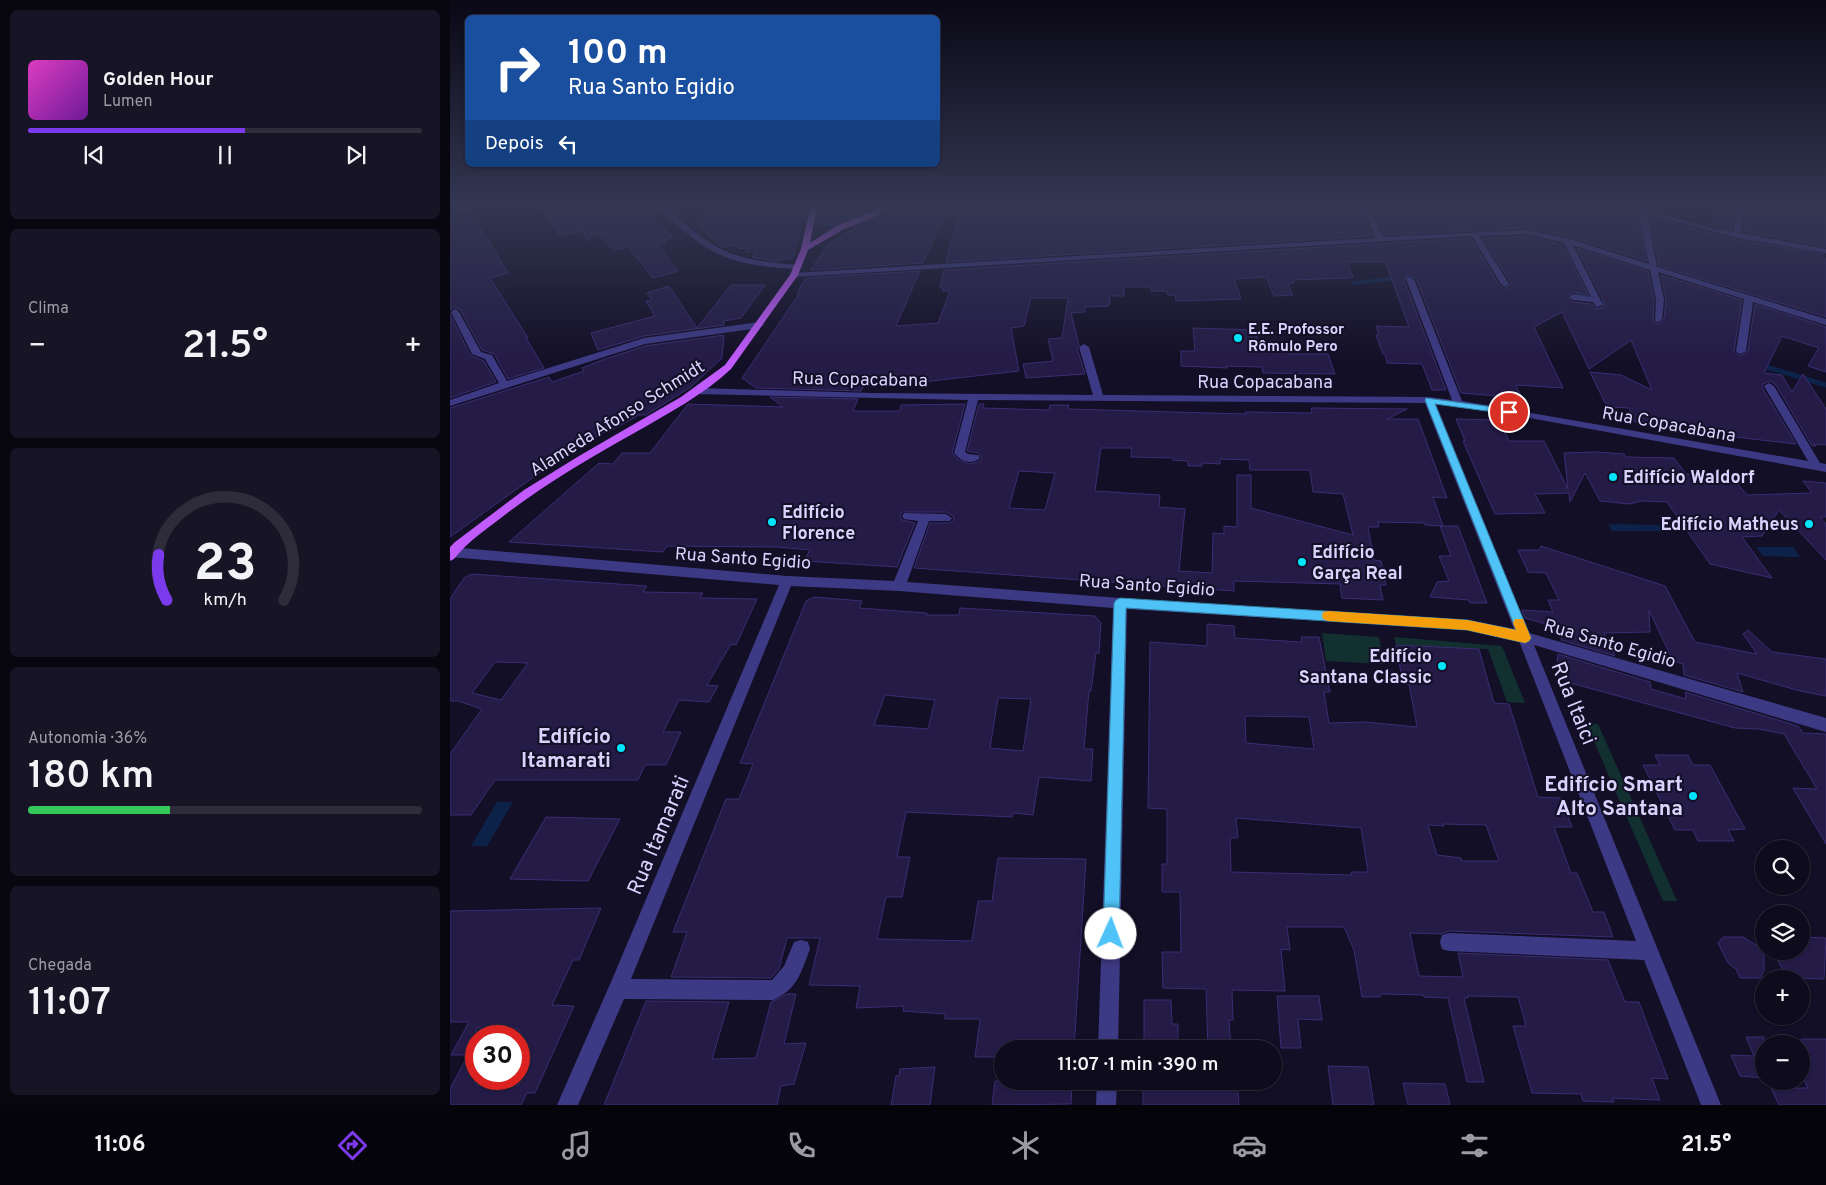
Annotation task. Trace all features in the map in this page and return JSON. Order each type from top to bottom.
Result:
[{"type":"main road","name":"Alameda Afonso Schmidt","points":[[451,553],[516,500],[593,452],[698,391],[728,367],[797,271],[801,260]]},
{"type":"street","points":[[746,260],[797,271],[1006,260]]},
{"type":"street","points":[[1489,260],[1504,284]]},
{"type":"street","points":[[1573,297],[1597,302],[1576,260]]},
{"type":"street","points":[[1628,260],[1826,322]]},
{"type":"street","points":[[1652,260],[1660,300],[1658,319]]},
{"type":"street","points":[[1410,278],[1458,403]]},
{"type":"street","points":[[1741,351],[1749,297]]},
{"type":"street","points":[[455,312],[477,354],[489,357],[505,385]]},
{"type":"street","points":[[450,403],[644,341],[759,325]]},
{"type":"street","points":[[1084,347],[1099,398]]},
{"type":"street","points":[[1769,386],[1821,467]]},
{"type":"street","name":"Rua Copacabana","points":[[698,391],[974,397],[1429,400],[1458,403],[1821,467]]},
{"type":"street","points":[[974,397],[960,453],[966,458],[974,458]]},
{"type":"street","name":"Rua Itaici","points":[[1429,400],[1711,1105]]},
{"type":"street","points":[[908,516],[946,518]]},
{"type":"street","points":[[899,586],[925,517]]},
{"type":"street","name":"Rua Santo Egidio","points":[[451,553],[787,581],[899,586],[1120,603],[1467,625],[1525,638],[1826,725]]},
{"type":"street","name":"Rua Itamarati","points":[[567,1105],[618,989],[787,581]]},
{"type":"street","points":[[1108,1040],[1120,603]]},
{"type":"street","points":[[1450,942],[1649,951]]},
{"type":"street","points":[[618,989],[773,990],[780,988],[788,978],[801,949]]},
{"type":"street","points":[[1106,1105],[1107,1090]]},
{"type":"green space","points":[[1322,633],[1379,637],[1384,664],[1326,661]]},
{"type":"green space","points":[[1394,637],[1502,646],[1525,703],[1507,702],[1488,649],[1396,645]]},
{"type":"green space","points":[[1586,723],[1598,724],[1677,901],[1663,901]]},
{"type":"water","points":[[1608,524],[1672,525],[1679,531],[1612,531]]},
{"type":"water","points":[[1756,547],[1793,547],[1800,557],[1763,556]]},
{"type":"water","points":[[497,802],[513,802],[487,846],[471,846]]},
{"type":"building","points":[[450,260],[500,260],[508,273],[490,278],[528,338],[526,338],[544,368],[508,379],[494,354],[482,350],[461,311],[455,307],[450,310]]},
{"type":"building","points":[[638,260],[669,260],[678,271],[653,278]]},
{"type":"building","points":[[818,260],[925,260],[923,263],[811,270]]},
{"type":"building","points":[[947,260],[986,260],[946,262]]},
{"type":"building","points":[[1116,260],[1484,260],[1499,285],[1505,289],[1511,283],[1496,260],[1570,260],[1588,295],[1573,292],[1568,298],[1573,302],[1592,304],[1595,309],[1604,307],[1605,304],[1583,260],[1613,260],[1648,271],[1654,300],[1653,321],[1657,324],[1664,319],[1666,300],[1661,275],[1742,300],[1734,351],[1740,356],[1748,351],[1755,304],[1826,327],[1826,372],[1808,366],[1819,348],[1782,336],[1764,373],[1782,375],[1792,392],[1803,374],[1826,409],[1826,445],[1814,444],[1816,446],[1812,446],[1776,385],[1770,381],[1763,384],[1762,387],[1796,444],[1700,433],[1699,430],[1635,422],[1629,408],[1612,407],[1605,403],[1590,372],[1621,375],[1652,390],[1631,340],[1589,369],[1562,312],[1534,327],[1563,388],[1516,385],[1522,398],[1461,393],[1416,278],[1406,275],[1404,280],[1446,390],[1432,390],[1422,364],[1387,363],[1385,354],[1383,354],[1376,335],[1379,335],[1376,326],[1409,327],[1387,266],[1383,262],[1347,262],[1353,277],[1293,280],[1294,283],[1288,284],[1293,295],[1274,296],[1266,277],[1234,279],[1241,299],[1176,301],[1175,295],[1168,295],[1167,291],[1151,291],[1151,287],[1124,287],[1124,296],[1109,296],[1110,304],[1108,306],[1085,307],[1085,312],[1071,313],[1079,345],[1077,348],[1085,374],[1026,378],[1023,364],[1053,361],[1048,339],[1062,338],[1068,298],[1031,298],[1024,326],[1011,328],[1019,371],[905,384],[865,383],[861,391],[756,388],[742,378],[799,294],[797,293],[806,278],[920,271],[896,326],[938,323],[950,291],[943,291],[944,288],[940,288],[944,270]]},
{"type":"building","points":[[1658,260],[1826,260],[1826,317],[1659,266]]},
{"type":"building","points":[[731,285],[765,285],[741,318],[724,321],[724,325],[644,336],[598,350],[591,333],[655,316],[646,301],[652,300],[647,293],[669,286],[697,328]]},
{"type":"building","points":[[450,314],[470,355],[484,361],[496,382],[450,398]]},
{"type":"building","points":[[1193,328],[1256,330],[1258,344],[1286,344],[1289,354],[1328,354],[1335,374],[1263,373],[1262,367],[1181,366],[1181,351],[1195,351]]},
{"type":"building","points":[[724,335],[722,358],[691,387],[646,415],[639,415],[608,432],[606,431],[556,461],[450,537],[450,408],[549,377],[552,382],[584,371],[582,368],[602,360],[645,346]]},
{"type":"building","points":[[770,397],[858,399],[853,411],[900,411],[901,405],[965,404],[952,453],[959,460],[970,464],[978,462],[982,458],[978,453],[967,451],[979,404],[984,404],[983,408],[1049,410],[1050,405],[1069,405],[1068,409],[1246,414],[1245,412],[1312,413],[1311,408],[1407,409],[1387,419],[1418,419],[1447,498],[1433,497],[1443,526],[1425,525],[1424,523],[1378,522],[1379,527],[1368,527],[1374,560],[1381,561],[1386,585],[1380,585],[1383,600],[1342,598],[1340,584],[1234,581],[1234,591],[914,568],[930,523],[950,523],[954,519],[953,516],[946,512],[902,512],[900,515],[902,520],[915,523],[897,567],[804,561],[810,550],[777,547],[667,546],[663,552],[509,542],[599,463],[613,464],[622,453],[650,453],[688,404],[783,407]],"holes":[[[1101,448],[1132,448],[1131,457],[1173,458],[1173,460],[1188,461],[1188,466],[1202,466],[1202,463],[1220,464],[1220,459],[1249,460],[1250,470],[1310,470],[1313,492],[1343,494],[1353,535],[1251,508],[1251,475],[1237,475],[1237,527],[1224,526],[1224,534],[1213,533],[1212,573],[1179,571],[1185,509],[1159,507],[1160,495],[1095,491]],[[1019,471],[1055,473],[1045,510],[1009,508]]]},
{"type":"building","points":[[1456,419],[1499,420],[1509,441],[1544,441],[1568,489],[1564,453],[1597,452],[1624,454],[1626,457],[1674,458],[1686,474],[1695,474],[1702,484],[1710,476],[1723,477],[1737,483],[1747,495],[1812,493],[1803,481],[1826,483],[1826,517],[1820,517],[1826,524],[1826,560],[1779,510],[1762,536],[1742,537],[1772,578],[1710,564],[1667,502],[1641,501],[1630,504],[1600,501],[1585,473],[1570,502],[1569,493],[1535,494],[1545,513],[1495,514],[1463,441],[1465,441]]},
{"type":"building","points":[[1440,526],[1458,526],[1487,603],[1470,603],[1469,600],[1430,597],[1437,582],[1449,581],[1439,556],[1451,556]]},
{"type":"building","points":[[1541,546],[1665,586],[1695,642],[1757,654],[1743,634],[1748,630],[1772,652],[1826,659],[1826,696],[1800,691],[1737,673],[1743,692],[1684,675],[1683,664],[1673,661],[1649,610],[1650,632],[1604,633],[1615,656],[1561,640],[1563,629],[1525,618],[1522,610],[1553,612],[1548,600],[1559,600],[1546,573],[1528,572],[1518,550],[1539,550]]},
{"type":"building","points":[[472,574],[647,586],[643,592],[703,593],[700,598],[757,599],[736,645],[731,644],[707,685],[718,686],[709,702],[679,700],[663,732],[681,732],[666,765],[645,765],[638,780],[495,780],[471,815],[450,815],[450,754],[482,709],[458,701],[450,701],[450,599],[464,578]],"holes":[[[495,662],[528,663],[501,700],[472,693]]]},
{"type":"building","points":[[814,597],[862,601],[859,608],[927,613],[926,615],[959,615],[960,608],[1095,616],[1101,623],[1099,653],[1096,653],[1091,691],[1089,691],[1084,749],[1093,749],[1091,781],[1039,777],[1033,815],[1013,813],[1012,817],[906,812],[897,857],[910,857],[902,897],[886,897],[877,939],[972,941],[978,901],[992,901],[998,858],[1086,859],[1075,1040],[994,1040],[994,1057],[975,1057],[980,1019],[945,1019],[945,1014],[903,1011],[904,1006],[856,1008],[860,986],[809,985],[820,938],[787,938],[779,969],[771,978],[671,977],[687,932],[673,932],[726,799],[739,799],[753,764],[740,763],[806,601]],"holes":[[[885,695],[935,700],[928,729],[874,725]],[[998,698],[1031,699],[1023,751],[990,748]]]},
{"type":"building","points":[[1207,624],[1234,626],[1235,638],[1302,642],[1301,637],[1319,637],[1330,692],[1324,692],[1329,723],[1365,722],[1417,727],[1409,684],[1403,684],[1396,645],[1479,649],[1494,703],[1509,704],[1538,797],[1561,798],[1572,827],[1554,827],[1571,873],[1577,873],[1593,912],[1604,912],[1613,937],[1449,931],[1441,934],[1410,933],[1419,976],[1463,977],[1458,953],[1608,960],[1625,1002],[1639,1002],[1668,1079],[1652,1078],[1660,1100],[1612,1098],[1614,1102],[1583,1101],[1581,1094],[1532,1093],[1513,1026],[1526,1026],[1518,997],[1467,996],[1468,998],[1464,998],[1484,1082],[1467,1082],[1448,998],[1424,997],[1423,995],[1380,994],[1380,997],[1362,997],[1354,950],[1344,927],[1287,927],[1290,950],[1281,949],[1285,991],[1232,990],[1233,1020],[1229,1020],[1230,1040],[1208,1040],[1206,989],[1163,988],[1162,952],[1181,952],[1180,892],[1162,892],[1162,864],[1167,864],[1167,809],[1148,808],[1150,642],[1207,646]],"holes":[[[1245,716],[1309,717],[1314,749],[1246,743]],[[1236,818],[1361,828],[1368,872],[1351,872],[1352,875],[1231,872],[1230,838],[1238,838]],[[1443,824],[1486,825],[1499,861],[1462,861],[1461,858],[1437,855],[1428,825],[1444,826]]]},
{"type":"building","points":[[1558,654],[1650,682],[1651,689],[1686,699],[1685,692],[1798,726],[1803,733],[1826,734],[1826,844],[1793,788],[1817,789],[1784,734],[1759,729],[1735,728],[1567,682],[1557,661]]},
{"type":"building","name":"Edifício Smart Alto Santana","points":[[1655,755],[1688,755],[1693,765],[1710,765],[1745,829],[1728,830],[1734,841],[1698,841],[1693,830],[1675,830],[1643,765],[1660,765]]},
{"type":"building","points":[[546,817],[620,819],[588,881],[510,879]]},
{"type":"building","points":[[601,908],[579,960],[573,960],[552,1005],[574,1006],[535,1093],[527,1093],[521,1105],[450,1105],[450,1089],[465,1061],[465,1090],[530,1090],[530,1025],[467,1025],[469,1022],[450,1022],[450,911]]},
{"type":"building","points":[[1723,937],[1743,937],[1755,944],[1755,960],[1764,960],[1764,970],[1755,970],[1755,978],[1740,978],[1736,969],[1728,963],[1718,943]]},
{"type":"building","points":[[1810,937],[1826,938],[1824,979],[1810,979],[1810,970],[1783,970],[1778,960],[1810,960]]},
{"type":"building","points":[[787,994],[796,994],[784,1044],[806,1043],[794,1084],[781,1086],[777,1105],[604,1105],[646,1001],[729,1002],[712,1059],[756,1058],[771,1002]]},
{"type":"building","points":[[1277,996],[1319,996],[1322,1020],[1298,1019],[1301,1048],[1282,1048],[1282,1040],[1280,1040]]},
{"type":"building","points":[[1144,1000],[1171,1000],[1172,1024],[1178,1024],[1178,1040],[1144,1040]]},
{"type":"building","points":[[465,1029],[465,1055],[451,1055]]},
{"type":"building","points":[[1746,1037],[1755,1037],[1755,1077],[1740,1076],[1731,1055],[1754,1056]]},
{"type":"building","points":[[1810,1039],[1826,1039],[1826,1105],[1779,1105],[1772,1090],[1810,1090]]},
{"type":"building","points":[[1328,1066],[1368,1067],[1374,1105],[1333,1105]]},
{"type":"building","points":[[935,1067],[930,1105],[891,1105],[896,1076],[899,1076],[900,1069]]},
{"type":"building","points":[[1403,1083],[1445,1084],[1450,1105],[1408,1105]]},
{"type":"building","points":[[994,1089],[1072,1090],[1071,1104],[992,1105]]},
{"type":"building","points":[[1143,1090],[1238,1090],[1239,1105],[1143,1105]]},
{"type":"waterway","points":[[1354,283],[1416,276]]},
{"type":"waterway","points":[[1572,290],[1612,307]]},
{"type":"waterway","points":[[1760,365],[1826,385]]},
{"type":"slow traffic","points":[[1328,616],[1467,625],[1494,629],[1525,638],[1519,623]]},
{"type":"place","name":"E.E. Profossor Rômulo Pero","points":[[1238,338]]},
{"type":"place","name":"Edifício Waldorf","points":[[1613,477]]},
{"type":"place","name":"Edifício Florence","points":[[772,522]]},
{"type":"place","name":"Edifício Matheus","points":[[1809,524]]},
{"type":"place","name":"Edifício Garça Real","points":[[1302,562]]},
{"type":"place","name":"Edifício Santana Classic","points":[[1442,666]]},
{"type":"place","name":"Edifício Itamarati","points":[[621,748]]},
{"type":"place","name":"Edifício Smart Alto Santana","points":[[1693,796]]},
{"type":"route","points":[[1111,934],[1120,603],[1467,625],[1494,629],[1525,638],[1429,400],[1509,412]]}]
